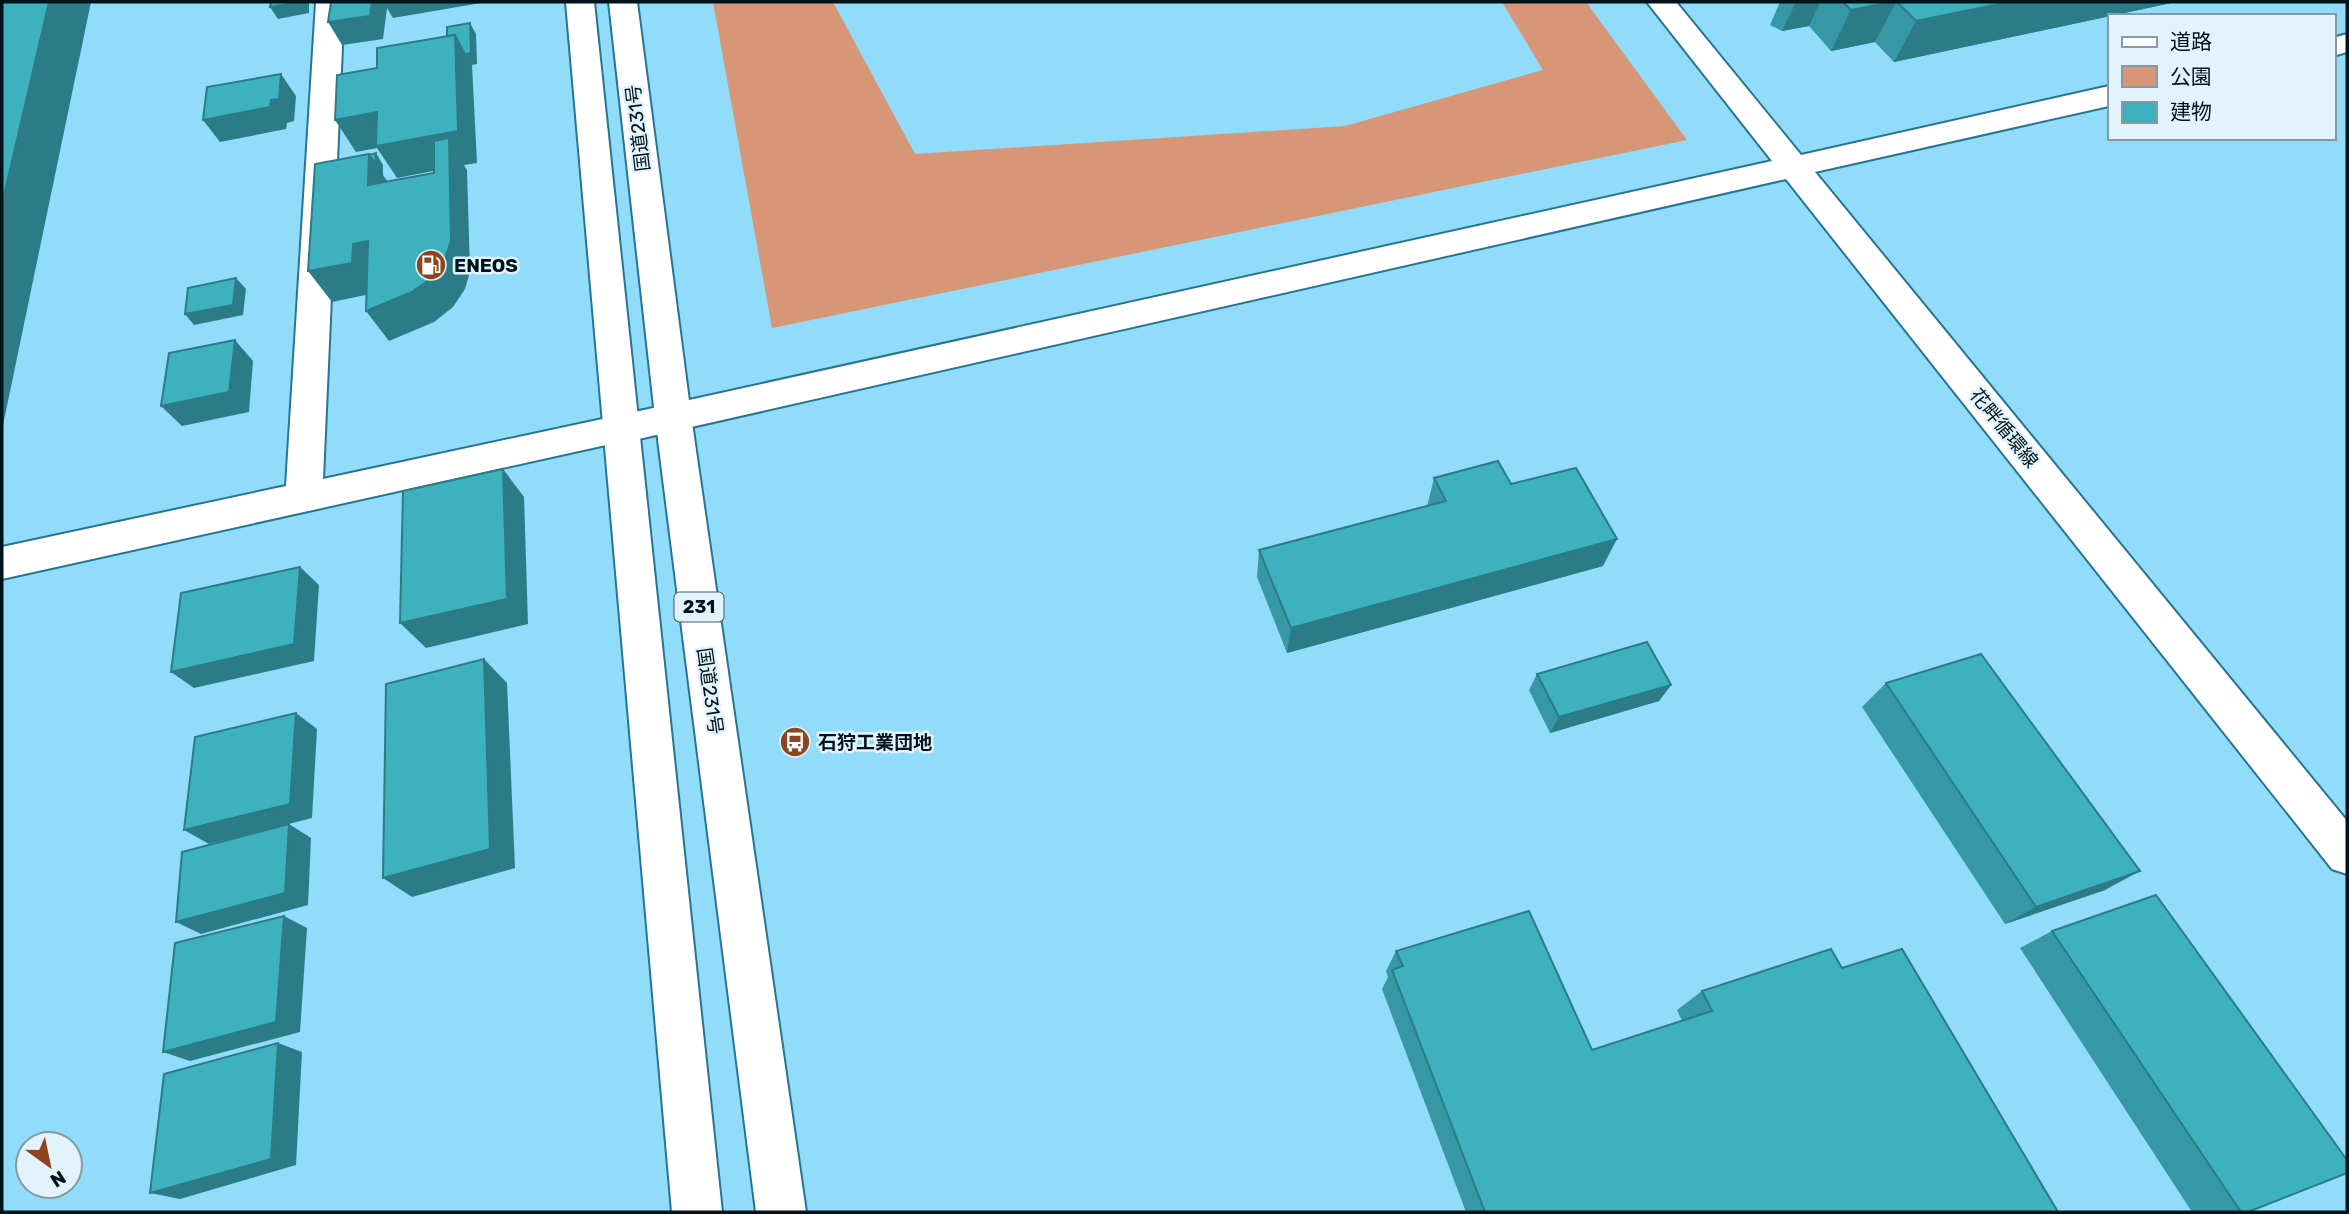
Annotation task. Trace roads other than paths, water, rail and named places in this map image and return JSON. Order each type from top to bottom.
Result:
[{"type":"main road","points":[[304,499],[330,2]]},
{"type":"main road","points":[[580,2],[616,351],[621,429],[697,1212]]},
{"type":"main road","name":"国道231号","points":[[623,2],[673,416],[781,1212]]},
{"type":"main road","name":"花畔循環線","points":[[1661,2],[2347,854]]},
{"type":"main road","points":[[2,563],[621,429],[2108,96]]},
{"type":"place","name":"ENEOS","points":[[431,265]]},
{"type":"place","name":"石狩工業団地","points":[[795,742]]}]
